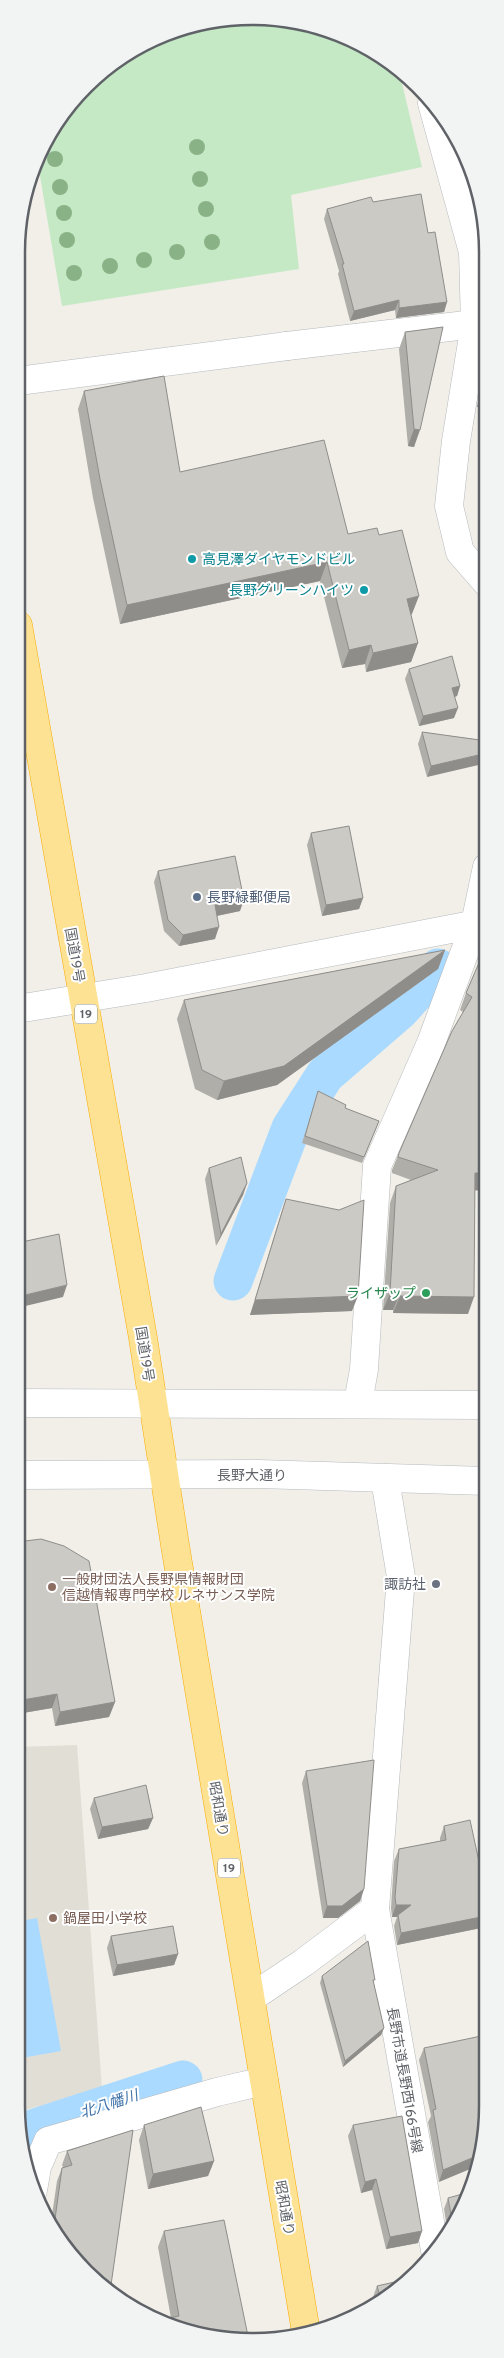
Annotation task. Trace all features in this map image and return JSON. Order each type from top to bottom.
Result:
[{"type":"highway","name":"国道19号","points":[[25,665],[153,1404]]},
{"type":"highway","name":"昭和通り","points":[[153,1404],[305,2327]]},
{"type":"street","points":[[437,120],[473,252],[475,324],[456,441],[450,506],[460,552],[479,573]]},
{"type":"street","points":[[25,380],[475,324]]},
{"type":"street","points":[[25,1008],[479,923]]},
{"type":"street","points":[[358,1403],[364,1369],[377,1166],[479,928]]},
{"type":"street","points":[[25,1402],[479,1404]]},
{"type":"street","name":"長野大通り","points":[[25,1474],[165,1476],[259,1474],[479,1482]]},
{"type":"street","name":"長野市道長野西166号線","points":[[385,1479],[401,1577],[375,1909],[434,2242]]},
{"type":"street","points":[[251,1998],[303,1963],[375,1909]]},
{"type":"street","points":[[36,2174],[48,2141],[217,2092],[264,2081]]},
{"type":"shaded area","name":"鍋屋田小学校","points":[[77,1745],[102,2089],[25,2110],[25,2106],[25,1747]]},
{"type":"green space","points":[[237,25],[267,25],[296,29],[339,42],[366,55],[401,80],[422,167],[291,195],[299,269],[62,306],[39,172],[55,138],[81,102],[102,81],[126,63],[165,42],[193,33]]},
{"type":"water","points":[[37,1918],[61,2051],[25,2057],[25,1920]]},
{"type":"building","points":[[421,194],[428,233],[435,232],[447,302],[399,308],[399,300],[354,311],[342,264],[344,264],[327,209],[371,197],[373,202]]},
{"type":"building","points":[[443,327],[420,430],[414,429],[405,332]]},
{"type":"building","points":[[164,376],[180,472],[324,440],[348,534],[377,528],[379,535],[402,530],[419,596],[407,599],[418,643],[373,653],[371,645],[349,650],[327,562],[127,605],[100,479],[84,391]]},
{"type":"building","points":[[452,656],[460,686],[452,688],[458,708],[423,716],[409,669]]},
{"type":"building","points":[[422,732],[479,740],[479,755],[431,766]]},
{"type":"building","points":[[349,826],[363,898],[326,905],[311,833]]},
{"type":"building","name":"長野緑郵便局","points":[[235,856],[244,900],[215,905],[219,927],[183,935],[168,920],[158,871]]},
{"type":"building","points":[[445,950],[284,1066],[224,1081],[202,1070],[184,1000]]},
{"type":"building","points":[[479,963],[479,1173],[475,1173],[474,1297],[400,1296],[400,1293],[390,1293],[396,1186],[438,1170],[398,1157],[452,1031],[472,997],[466,993]]},
{"type":"building","points":[[318,1091],[346,1105],[345,1108],[379,1121],[364,1157],[305,1136]]},
{"type":"building","points":[[241,1157],[247,1183],[221,1234],[209,1168]]},
{"type":"building","points":[[286,1199],[339,1210],[364,1200],[358,1296],[255,1300]]},
{"type":"building","points":[[59,1234],[67,1285],[25,1295],[25,1241]]},
{"type":"building","points":[[41,1539],[64,1546],[89,1561],[115,1702],[60,1712],[57,1694],[25,1700],[25,1541]]},
{"type":"building","points":[[374,1760],[364,1889],[342,1906],[327,1906],[306,1771]]},
{"type":"building","points":[[146,1785],[153,1818],[102,1827],[94,1798]]},
{"type":"building","points":[[470,1820],[479,1862],[479,1917],[401,1933],[398,1915],[411,1905],[396,1905],[399,1849],[446,1840],[444,1826]]},
{"type":"building","points":[[173,1926],[178,1954],[117,1965],[111,1936]]},
{"type":"building","points":[[368,1941],[375,1980],[373,1980],[384,2028],[345,2061],[322,1976]]},
{"type":"building","points":[[479,2036],[479,2121],[473,2158],[443,2170],[433,2110],[436,2109],[424,2048]]},
{"type":"building","points":[[201,2107],[214,2161],[153,2174],[144,2125]]},
{"type":"building","points":[[402,2116],[422,2231],[390,2237],[376,2179],[365,2182],[353,2125]]},
{"type":"building","points":[[133,2130],[111,2284],[81,2256],[55,2220],[62,2168],[72,2165],[67,2151]]},
{"type":"building","points":[[461,2194],[451,2216],[448,2198]]},
{"type":"building","points":[[224,2220],[247,2333],[208,2329],[170,2318],[179,2316],[164,2231]]},
{"type":"building","points":[[396,2282],[379,2294],[377,2286]]},
{"type":"waterway","points":[[233,1281],[291,1128],[325,1075],[400,1010],[438,968]]},
{"type":"waterway","name":"北八幡川","points":[[35,2128],[183,2080]]},
{"type":"place","name":"高見澤ダイヤモンドビル","points":[[192,559]]},
{"type":"place","name":"長野グリーンハイツ","points":[[364,590]]},
{"type":"place","name":"長野緑郵便局","points":[[197,897]]},
{"type":"place","name":"ライザップ","points":[[426,1293]]},
{"type":"place","name":"諏訪社","points":[[436,1584]]},
{"type":"place","name":"一般財団法人長野県情報財団 信越情報専門学校 ルネサンス学院","points":[[52,1587]]},
{"type":"place","name":"鍋屋田小学校","points":[[53,1918]]}]
